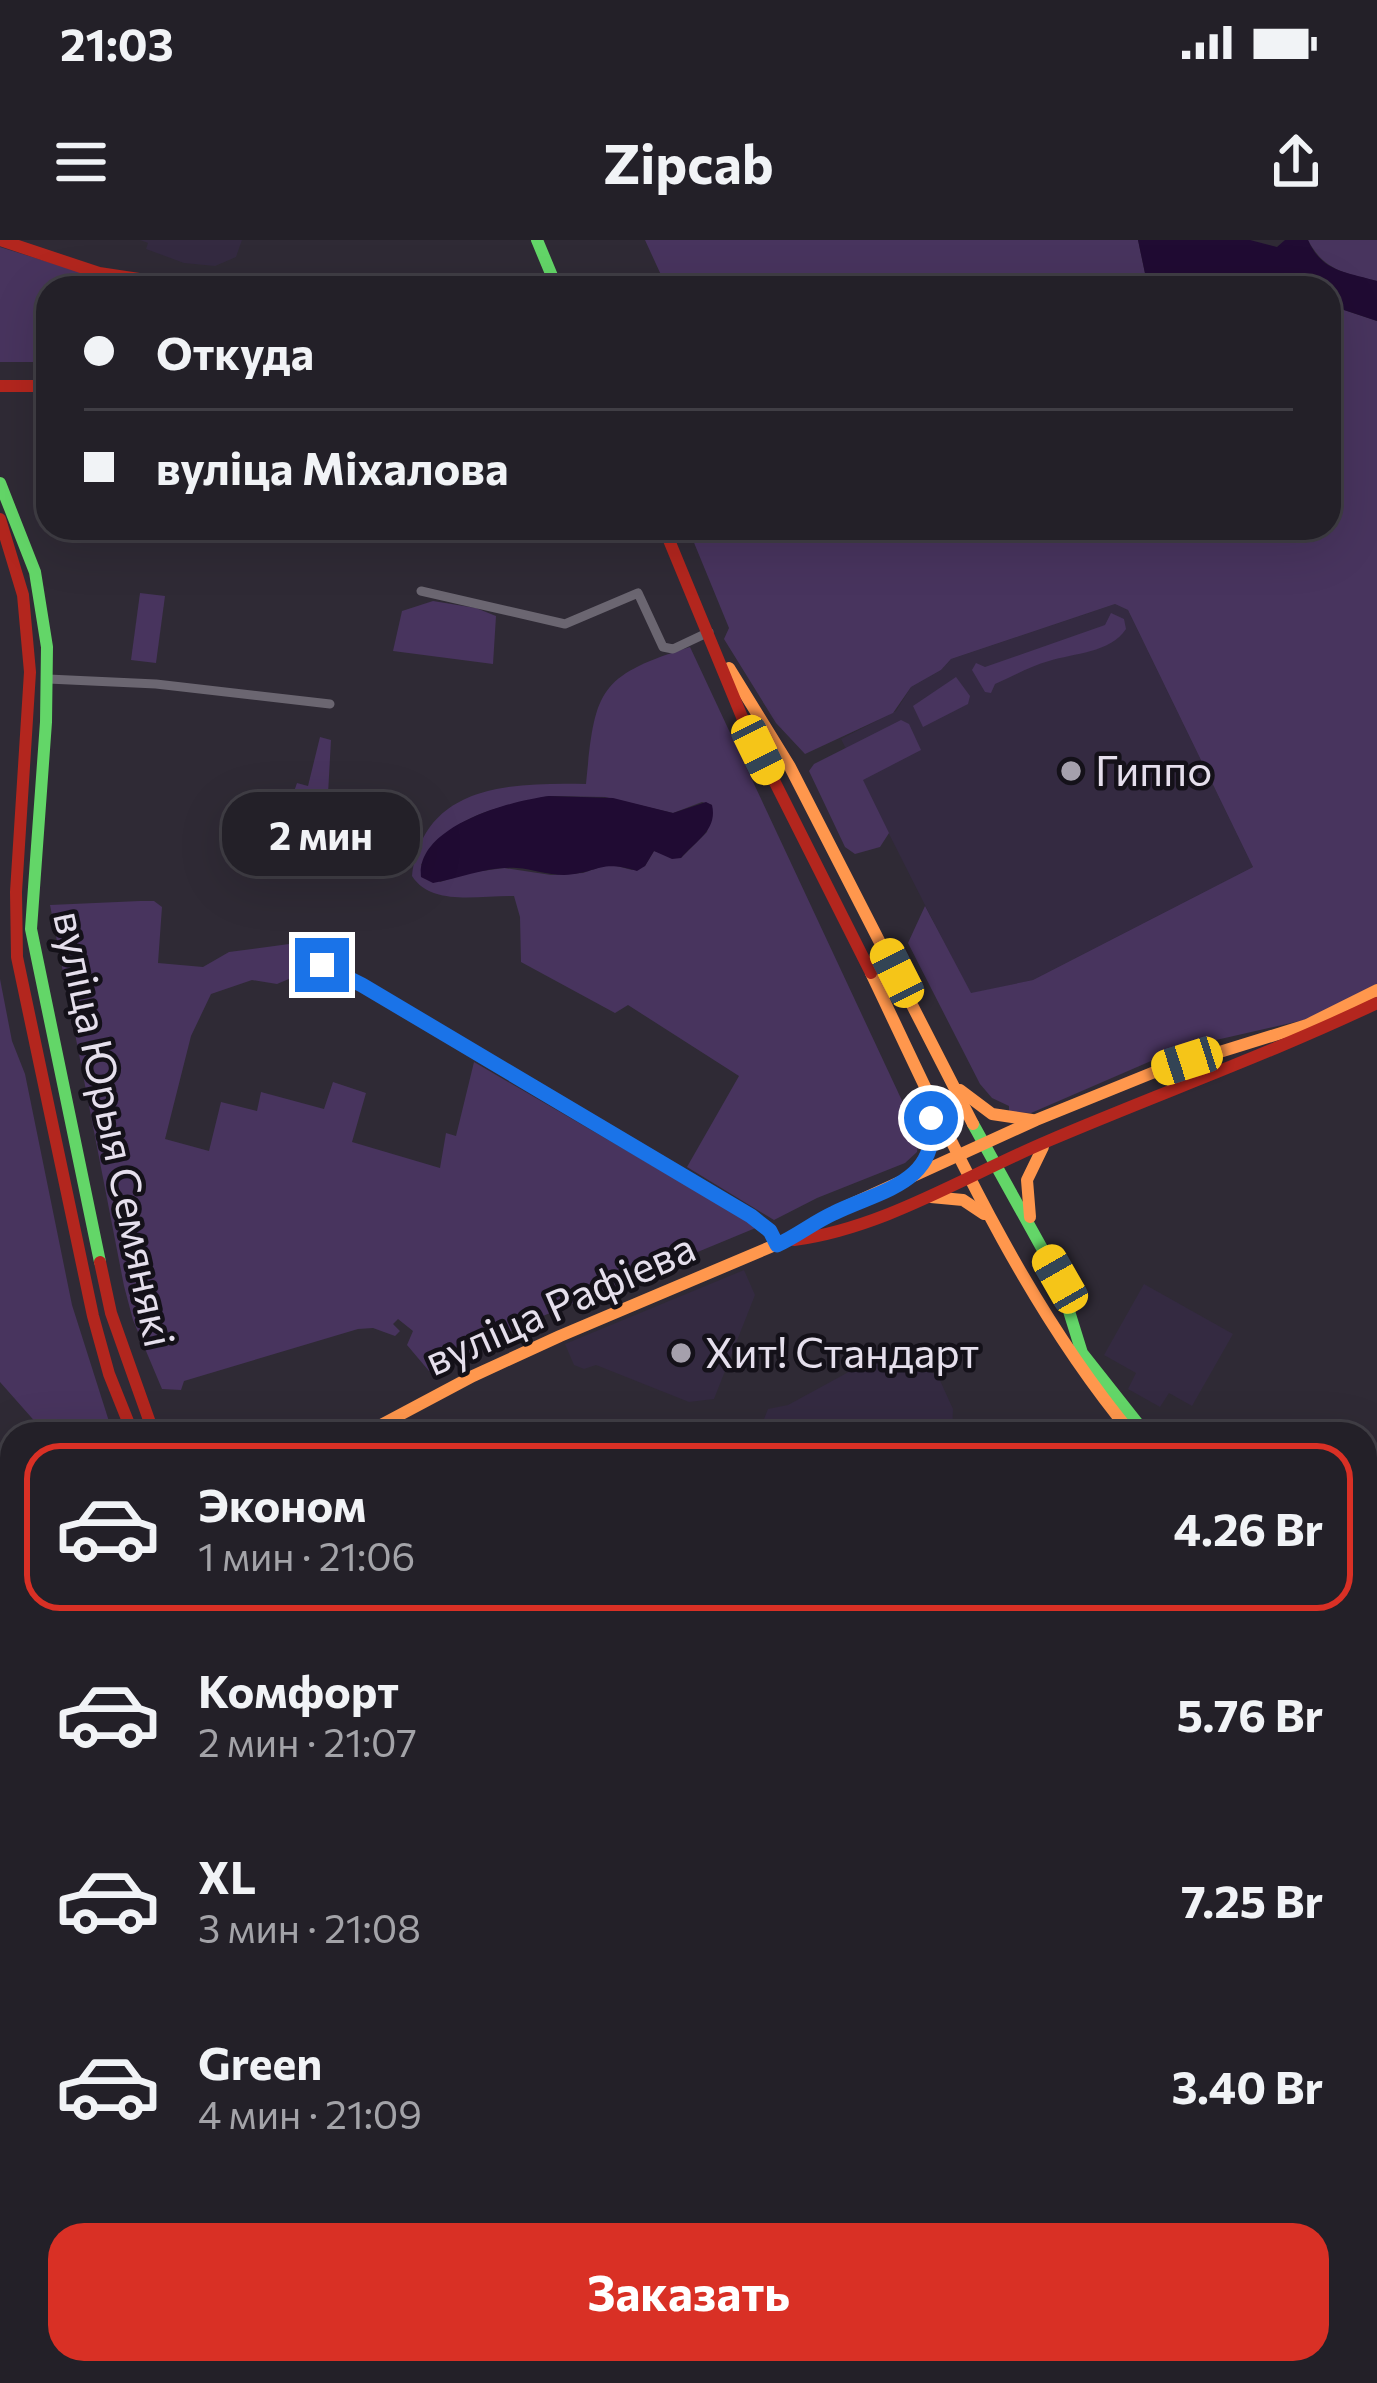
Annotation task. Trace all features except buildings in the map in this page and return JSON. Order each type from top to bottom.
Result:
[{"type":"main road","points":[[0,240],[119,276]]},
{"type":"main road","points":[[537,240],[551,276]]},
{"type":"main road","points":[[0,386],[36,386]]},
{"type":"main road","name":"вуліца Юрыя Семянякі","points":[[0,483],[35,572],[44,620],[48,679],[31,899],[36,957],[111,1313],[150,1422]]},
{"type":"main road","name":"вуліца Юрыя Семянякі","points":[[0,519],[20,575],[32,664],[7,899],[93,1316],[129,1422]]},
{"type":"main road","points":[[669,540],[742,717],[963,1166],[1070,1352],[1123,1422]]},
{"type":"main road","points":[[718,653],[790,767],[947,1076],[1060,1279],[1082,1353],[1137,1422]]},
{"type":"main road","points":[[830,890],[851,880]]},
{"type":"main road","points":[[7,899],[31,899]]},
{"type":"main road","name":"вуліца Рафіева","points":[[782,1243],[843,1232],[916,1199],[963,1166],[984,1143],[1036,1120],[1152,1073],[1307,1024],[1377,990]]},
{"type":"main road","name":"вуліца Рафіева","points":[[388,1422],[560,1336],[782,1243],[909,1179],[963,1166],[997,1165],[1377,1003]]},
{"type":"main road","points":[[947,1076],[979,1108],[1036,1120]]},
{"type":"main road","points":[[909,1179],[932,1145],[922,1086]]},
{"type":"main road","points":[[1032,1230],[1026,1182],[1032,1162],[1048,1141]]},
{"type":"main road","points":[[916,1199],[957,1198],[993,1223]]},
{"type":"street","points":[[421,591],[565,623],[638,593],[663,647],[673,649],[709,632]]},
{"type":"street","points":[[48,679],[157,684],[330,704]]},
{"type":"street","points":[[322,965],[751,1216],[782,1243]]},
{"type":"shaded area","points":[[140,240],[242,240],[236,257],[215,266],[184,263],[146,249],[148,243]]},
{"type":"shaded area","points":[[645,240],[1138,240],[1146,276],[662,276]]},
{"type":"shaded area","points":[[1138,240],[1250,240],[1277,247],[1285,240],[1308,240],[1328,265],[1377,281],[1377,321],[1341,309],[1341,276],[1146,276]]},
{"type":"shaded area","points":[[1308,240],[1377,240],[1377,281],[1328,264]]},
{"type":"shaded area","points":[[0,247],[93,276],[36,276],[36,362],[0,362]]},
{"type":"shaded area","points":[[1341,309],[1377,321],[1377,984],[1313,1018],[1181,1048],[1031,1113],[1009,1112],[1009,1106],[992,1098],[980,1084],[908,943],[925,906],[971,993],[1033,980],[1253,867],[1128,610],[1115,604],[951,659],[911,687],[893,713],[805,754],[776,723],[724,639],[729,628],[693,540],[1341,540]]},
{"type":"shaded area","points":[[140,593],[165,596],[156,663],[131,660]]},
{"type":"shaded area","points":[[433,601],[496,616],[493,664],[393,651],[402,611]]},
{"type":"shaded area","points":[[1115,604],[1128,610],[1253,867],[1033,980],[970,994],[841,739],[896,711],[911,687],[951,659]]},
{"type":"shaded area","points":[[1111,613],[1124,619],[1126,629],[1111,643],[1029,668],[995,684],[991,693],[985,692],[972,670],[976,663],[985,667],[1105,625]]},
{"type":"shaded area","points":[[690,647],[919,1137],[917,1152],[905,1163],[774,1220],[687,1167],[739,1076],[628,1005],[615,1013],[521,962],[520,917],[514,896],[444,896],[421,886],[412,876],[420,845],[434,822],[453,806],[502,788],[586,784],[593,727],[606,692],[619,679],[659,657]],"holes":[[[549,796],[605,797],[673,813],[702,802],[712,805],[707,832],[681,858],[654,851],[645,866],[632,870],[609,864],[583,873],[551,875],[504,868],[440,882],[421,865],[445,835],[476,816]]]},
{"type":"shaded area","points":[[956,677],[970,696],[968,704],[923,727],[913,706]]},
{"type":"shaded area","points":[[901,720],[909,724],[921,750],[863,780],[889,833],[880,847],[855,854],[845,847],[809,771],[814,764]]},
{"type":"shaded area","points":[[320,737],[331,740],[327,812],[289,806],[297,783],[308,786]]},
{"type":"shaded area","points":[[549,796],[613,798],[673,813],[706,802],[712,805],[713,814],[709,828],[681,858],[654,851],[637,871],[606,866],[564,875],[506,868],[433,883],[421,877],[423,859],[449,830],[490,810]]},
{"type":"shaded area","points":[[154,901],[162,907],[158,963],[203,967],[229,952],[304,942],[310,970],[277,984],[252,980],[211,994],[191,1036],[165,1139],[209,1151],[221,1102],[257,1111],[261,1092],[324,1109],[333,1082],[366,1093],[352,1142],[440,1168],[446,1133],[456,1136],[474,1062],[758,1227],[538,1318],[429,1371],[407,1345],[413,1331],[398,1319],[393,1324],[400,1331],[395,1336],[373,1328],[358,1329],[184,1381],[181,1390],[162,1389],[124,1286],[50,905]]},
{"type":"shaded area","points":[[0,979],[12,1041],[25,1074],[72,1305],[109,1422],[35,1422],[0,1382]]},
{"type":"shaded area","points":[[744,1270],[755,1295],[714,1399],[689,1402],[596,1365],[584,1369],[574,1365],[565,1344]]},
{"type":"shaded area","points":[[1144,1284],[1233,1334],[1192,1406],[1169,1393],[1160,1407],[1128,1389],[1136,1373],[1104,1355]]},
{"type":"shaded area","points":[[911,1360],[938,1376],[953,1409],[952,1422],[763,1422],[768,1409],[788,1405],[867,1362]]},
{"type":"traffic: fast","points":[[537,240],[552,276]]},
{"type":"traffic: fast","points":[[0,483],[35,572],[47,647],[31,929],[100,1262]]},
{"type":"traffic: fast","points":[[973,1124],[1059,1279],[1082,1353],[1137,1422]]},
{"type":"traffic: slow","points":[[729,668],[790,767],[973,1124]]},
{"type":"traffic: slow","points":[[871,973],[957,1153],[1020,1270],[1091,1382],[1123,1422]]},
{"type":"traffic: slow","points":[[387,1422],[473,1376],[787,1240],[832,1213],[1036,1120],[1152,1073],[1307,1025],[1377,990]]},
{"type":"traffic: slow","points":[[960,1090],[992,1114],[1032,1120]]},
{"type":"traffic: slow","points":[[1030,1217],[1027,1180],[1043,1147]]},
{"type":"traffic: slow","points":[[931,1197],[963,1200],[984,1214]]},
{"type":"traffic: jam","points":[[0,240],[119,276]]},
{"type":"traffic: jam","points":[[0,386],[36,386]]},
{"type":"traffic: jam","points":[[0,519],[23,595],[30,672],[16,892],[17,957],[93,1316],[128,1422]]},
{"type":"traffic: jam","points":[[669,540],[742,717],[871,973]]},
{"type":"traffic: jam","points":[[794,1240],[892,1213],[1048,1141],[1377,1003]]},
{"type":"traffic: jam","points":[[915,1174],[932,1145],[929,1110]]},
{"type":"traffic: jam","points":[[100,1262],[111,1313],[150,1422]]},
{"type":"place","name":"Гиппо","points":[[1071,771]]},
{"type":"place","name":"Хит! Стандарт","points":[[681,1353]]},
{"type":"route","points":[[322,965],[751,1216],[770,1231],[777,1245],[909,1179],[930,1152],[931,1118]]}]
